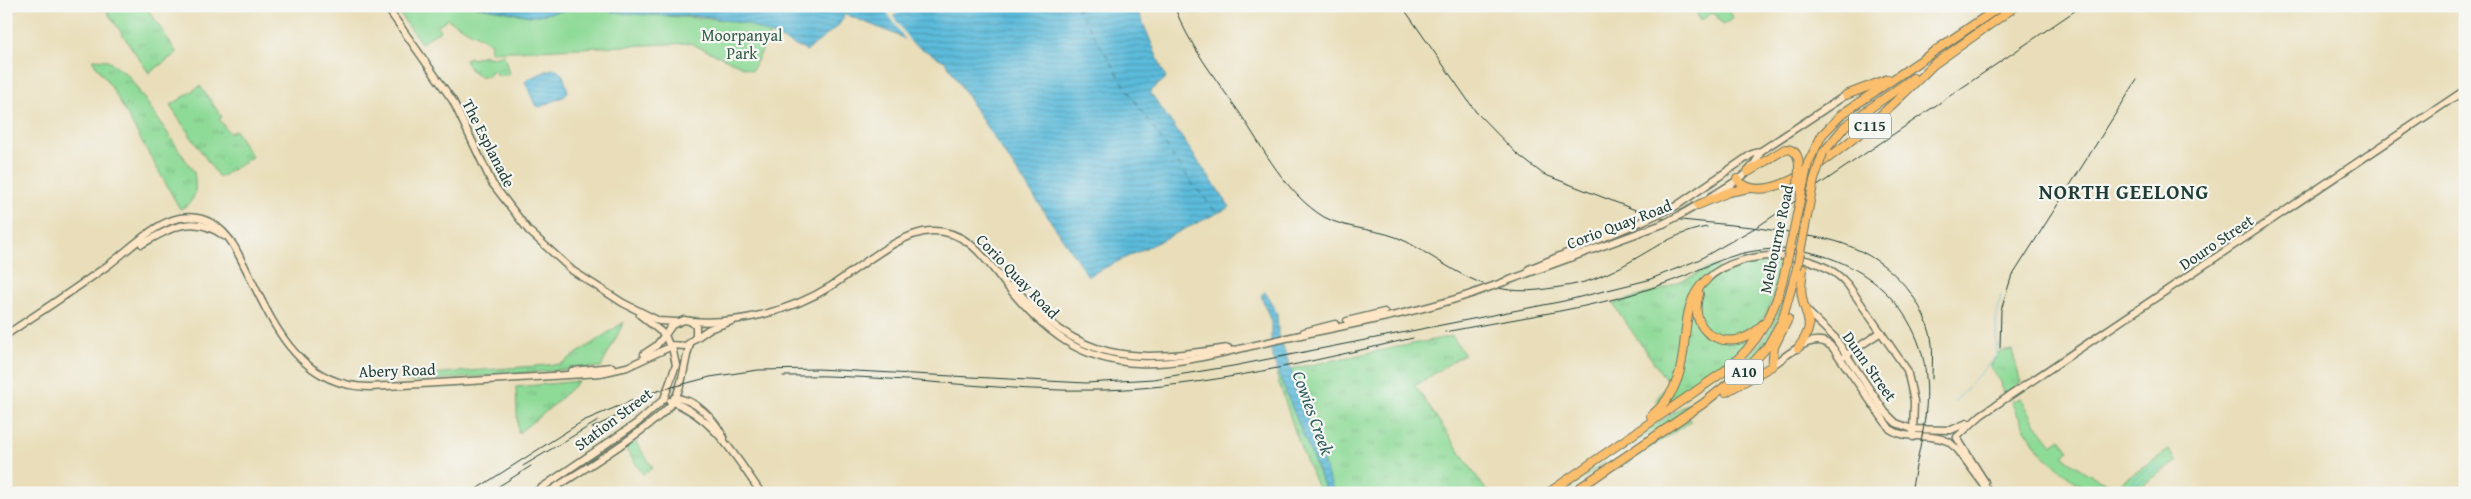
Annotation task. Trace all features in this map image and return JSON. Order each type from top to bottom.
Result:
[{"type":"highway","name":"Melbourne Road","points":[[1548,493],[1722,374],[1741,358],[1761,334],[1776,305],[1808,163],[1817,143],[1835,121],[2002,6]]},
{"type":"highway","name":"Melbourne Road","points":[[1572,493],[1704,403],[1744,373],[1767,347],[1782,321],[1800,269],[1805,227],[1817,171],[1824,153],[1845,126],[2016,6]]},
{"type":"highway","points":[[1944,45],[1950,53]]},
{"type":"highway","name":"C115","points":[[1698,205],[1729,192],[1785,184],[1812,169],[1875,122],[1935,63]]},
{"type":"highway","name":"C115","points":[[1846,95],[1903,73]]},
{"type":"highway","name":"C115","points":[[1748,172],[1785,149],[1792,150],[1797,154],[1799,168],[1796,214]]},
{"type":"highway","points":[[1737,179],[1743,185],[1754,187]]},
{"type":"highway","points":[[1798,348],[1809,328],[1808,311],[1802,295],[1800,269]]},
{"type":"highway","points":[[1707,279],[1698,295],[1697,312],[1704,328],[1721,340],[1735,342],[1749,337],[1761,326],[1776,305]]},
{"type":"highway","points":[[1628,438],[1661,408],[1675,389],[1682,371],[1690,304],[1698,289],[1707,279]]},
{"type":"highway","points":[[1704,403],[1772,366],[1774,347],[1792,309],[1795,279]]},
{"type":"highway","points":[[1607,452],[1615,463]]},
{"type":"main road","name":"The Esplanade","points":[[386,6],[453,101],[484,169],[513,213],[536,238],[573,271],[634,310],[665,335]]},
{"type":"main road","name":"Douro Street","points":[[1950,430],[1981,415],[2465,90]]},
{"type":"main road","name":"Corio Quay Road","points":[[1504,282],[1546,260],[1676,206],[1752,154],[1761,151],[1846,95]]},
{"type":"main road","name":"Corio Quay Road","points":[[690,321],[745,317],[775,311],[808,300],[896,240],[918,230],[936,228],[959,232],[981,248],[1018,293],[1053,325],[1091,350],[1124,362],[1164,362],[1208,356],[1349,323],[1428,307],[1471,294],[1663,224],[1698,205],[1748,172],[1757,162],[1761,151]]},
{"type":"main road","points":[[1730,169],[1737,179]]},
{"type":"main road","name":"Abery Road","points":[[6,335],[167,223],[180,218],[220,228],[234,246],[291,350],[313,370],[334,381],[354,386],[371,387],[558,374],[610,367],[629,362],[650,350],[665,335]]},
{"type":"main road","points":[[1707,279],[1729,265],[1763,256],[1778,256],[1817,264],[1836,273],[1845,281],[1907,370],[1914,401],[1914,433]]},
{"type":"main road","name":"The Esplanade","points":[[634,310],[659,321],[676,322]]},
{"type":"main road","name":"Dunn Street","points":[[1808,311],[1835,338],[1885,412],[1896,423],[1914,433]]},
{"type":"main road","name":"Corio Quay Road","points":[[695,338],[709,329],[745,317]]},
{"type":"main road","points":[[690,321],[696,327],[695,338]]},
{"type":"main road","name":"C115","points":[[676,322],[690,321]]},
{"type":"main road","points":[[676,322],[665,335],[666,342],[672,346],[684,347],[690,344]]},
{"type":"main road","points":[[1840,359],[1881,332]]},
{"type":"main road","name":"C115","points":[[690,344],[695,338]]},
{"type":"main road","name":"Dunn Street","points":[[1798,348],[1811,342],[1825,342],[1840,359],[1880,418],[1892,431]]},
{"type":"main road","name":"Station Street","points":[[547,493],[641,430],[674,400],[690,344]]},
{"type":"main road","name":"Abery Road","points":[[558,374],[591,374],[617,370],[672,346]]},
{"type":"main road","name":"Station Street","points":[[534,493],[636,423],[664,399],[676,365],[672,346]]},
{"type":"main road","points":[[1772,366],[1798,348]]},
{"type":"main road","points":[[664,399],[684,399],[705,413],[717,424],[726,444],[760,493]]},
{"type":"main road","name":"Douro Street","points":[[1948,442],[1954,441],[1981,415]]},
{"type":"main road","points":[[1896,423],[1892,431],[1914,433],[1948,442],[1962,454],[1990,492]]},
{"type":"main road","points":[[1914,433],[1950,430],[1957,437],[1990,492]]},
{"type":"main road","points":[[1948,442],[1945,434],[1950,430]]},
{"type":"green space","points":[[103,6],[146,6],[177,53],[149,73]]},
{"type":"green space","name":"Moorpanyal Park","points":[[394,6],[474,6],[529,16],[580,8],[634,14],[726,20],[747,24],[770,34],[752,71],[690,43],[490,52],[491,43],[447,19],[438,26],[440,31],[421,43]]},
{"type":"green space","points":[[1698,6],[1727,6],[1733,18],[1723,25],[1713,12],[1700,21],[1697,16]]},
{"type":"green space","points":[[504,54],[509,75],[496,75],[495,71],[489,72],[489,76],[480,76],[470,69],[465,60],[469,57],[473,59],[485,55],[490,58]]},
{"type":"green space","points":[[92,60],[107,60],[128,75],[194,172],[195,194],[186,206],[180,209],[112,88]]},
{"type":"green space","points":[[200,86],[222,117],[219,119],[229,133],[235,130],[252,157],[221,177],[218,176],[170,106]]},
{"type":"green space","points":[[1754,260],[1781,263],[1773,297],[1755,333],[1730,360],[1700,383],[1667,405],[1655,401],[1668,383],[1613,304],[1660,290],[1715,266],[1723,270]]},
{"type":"green space","points":[[1791,267],[1793,267],[1793,273],[1784,302],[1769,339],[1763,347],[1715,392],[1619,453],[1634,439],[1725,377],[1756,348],[1776,317]]},
{"type":"green space","points":[[624,322],[601,367],[407,382],[407,376],[561,364]]},
{"type":"green space","points":[[1452,336],[1464,354],[1415,386],[1488,493],[1334,493],[1290,369]]},
{"type":"green space","points":[[2012,350],[2021,383],[2003,394],[2001,382],[1990,367],[1999,352]]},
{"type":"green space","points":[[1278,373],[1327,493],[1320,493],[1300,446],[1276,374]]},
{"type":"green space","points":[[579,381],[548,410],[518,433],[516,387]]},
{"type":"green space","points":[[2021,398],[2035,423],[2052,445],[2061,439],[2069,451],[2063,456],[2088,474],[2109,484],[2116,486],[2169,450],[2177,461],[2136,490],[2142,493],[2095,493],[2074,481],[2041,453],[2022,424],[2011,402]]},
{"type":"green space","points":[[1689,418],[1691,421],[1626,464],[1625,462]]},
{"type":"green space","points":[[635,441],[653,468],[643,474],[625,448]]},
{"type":"green space","points":[[1606,462],[1564,493],[1555,493],[1603,463]]},
{"type":"water","points":[[474,6],[1136,6],[1166,78],[1150,92],[1230,207],[1088,276],[984,123],[946,62],[899,36],[845,14],[839,25],[807,51],[747,24],[709,17],[634,14],[580,8],[532,16]]},
{"type":"water","points":[[554,68],[563,75],[568,91],[565,96],[540,107],[535,105],[525,82]]},
{"type":"water","name":"Cowies Creek","points":[[1265,292],[1277,313],[1278,332],[1334,493],[1327,493],[1278,373],[1271,350],[1271,322],[1261,295]]},
{"type":"pier","points":[[883,6],[896,6],[900,11],[893,16],[914,47],[908,44]]},
{"type":"waterway","points":[[1974,380],[1997,355],[1996,320],[2001,295]]},
{"type":"waterway","points":[[1954,402],[1972,383]]},
{"type":"waterway","points":[[2129,491],[2136,478],[2155,464]]},
{"type":"waterway","points":[[2134,486],[2162,466]]},
{"type":"waterway","points":[[2121,493],[2125,492]]},
{"type":"ferry route","points":[[1076,6],[1134,100],[1191,182],[1217,213]]},
{"type":"railway","points":[[1174,6],[1195,48],[1266,155],[1298,196],[1310,207],[1334,222],[1397,237],[1468,278],[1501,289],[1519,291],[1578,284],[1615,270],[1678,235],[1707,227]]},
{"type":"railway","points":[[1402,6],[1476,112],[1517,154],[1543,174],[1661,218],[1752,227],[1827,239],[1845,244],[1877,261],[1892,272],[1904,285],[1924,316],[1932,344],[1932,379]]},
{"type":"railway","points":[[470,493],[583,421],[650,393],[710,377],[758,370],[817,369],[1086,383],[1153,379],[1233,366],[1564,301],[1648,280],[1698,260],[1760,225],[2082,6]]},
{"type":"railway","points":[[2000,348],[2001,310],[2011,278],[2137,80]]},
{"type":"railway","points":[[1445,332],[1604,302],[1664,284],[1720,260],[1746,252],[1785,249],[1814,253],[1842,263],[1868,278],[1890,297],[1908,320],[1920,347],[1927,391],[1922,435],[1911,493]]},
{"type":"railway","points":[[783,376],[863,377],[1024,389],[1104,390],[1143,388],[1260,372],[1413,338]]},
{"type":"railway","points":[[592,428],[644,403]]},
{"type":"railway","points":[[523,466],[598,421]]},
{"type":"railway","points":[[488,493],[531,466]]},
{"type":"district","name":"NORTH GEELONG","points":[[2124,192]]}]
